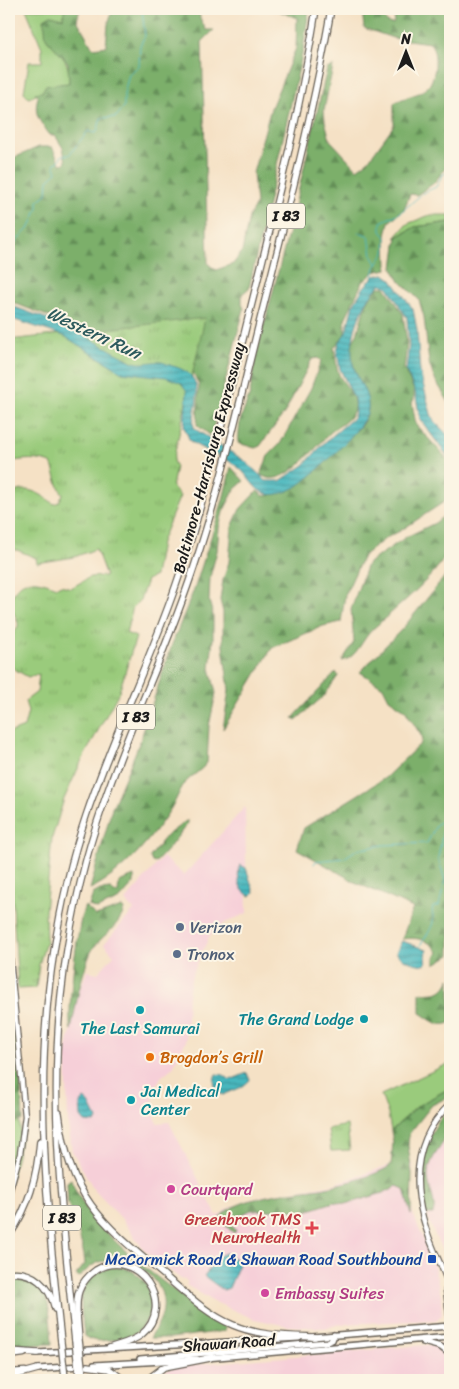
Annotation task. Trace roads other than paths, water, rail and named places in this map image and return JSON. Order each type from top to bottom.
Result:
[{"type":"highway","name":"Baltimore-Harrisburg Expressway","points":[[65,1379],[46,1189],[42,1117],[44,1047],[51,972],[64,900],[76,848],[103,769],[176,586],[197,520],[287,163],[304,83],[316,9]]},
{"type":"highway","name":"Baltimore-Harrisburg Expressway","points":[[81,1378],[63,1227],[57,1160],[55,1095],[58,1026],[65,968],[76,904],[89,852],[112,779],[190,579],[222,470],[308,126],[331,9]]},
{"type":"highway","points":[[55,1095],[58,1098],[63,1140],[72,1172],[89,1204],[112,1231],[198,1304],[224,1321],[266,1334],[315,1337]]},
{"type":"highway","points":[[9,1236],[23,1212],[34,1182],[42,1117]]},
{"type":"highway","points":[[63,1227],[77,1317]]},
{"type":"highway","points":[[77,1340],[79,1291],[85,1280],[96,1270],[111,1265],[122,1265],[137,1270],[145,1277],[153,1290],[156,1302],[151,1322],[136,1338],[109,1348]]},
{"type":"highway","points":[[9,1273],[30,1276],[43,1285],[53,1301],[60,1335]]},
{"type":"highway","points":[[9,1351],[38,1353]]},
{"type":"highway","points":[[146,1380],[164,1367],[210,1358]]},
{"type":"highway","points":[[87,1366],[110,1370],[124,1380]]},
{"type":"highway","points":[[9,1377],[38,1369]]},
{"type":"main road","points":[[9,948],[25,1123],[20,1154],[9,1193]]},
{"type":"main road","points":[[450,1104],[435,1122],[426,1138],[421,1156],[418,1187],[423,1224],[449,1283],[446,1290],[450,1321]]},
{"type":"main road","name":"Shawan Road","points":[[9,1356],[109,1348],[315,1337],[450,1326]]},
{"type":"main road","points":[[110,1364],[162,1356],[327,1342],[332,1340],[334,1335]]},
{"type":"main road","name":"Shawan Road","points":[[9,1372],[210,1358],[450,1337]]},
{"type":"main road","points":[[418,1340],[438,1346],[450,1354]]},
{"type":"water","points":[[384,274],[391,279],[413,309],[417,330],[420,372],[434,421],[450,437],[450,452],[447,452],[450,460],[420,419],[415,391],[406,371],[409,345],[407,318],[388,287],[381,284],[374,291],[362,311],[357,322],[352,346],[354,367],[367,398],[368,410],[365,418],[349,439],[314,473],[296,487],[274,494],[262,492],[255,487],[243,471],[190,441],[184,427],[187,391],[181,383],[166,377],[122,372],[64,336],[9,318],[9,305],[67,326],[133,362],[161,362],[185,371],[192,377],[197,390],[193,424],[195,429],[245,461],[266,481],[280,481],[304,465],[324,443],[353,418],[355,413],[354,398],[340,369],[337,351],[339,343],[346,332],[353,305],[364,287],[374,276]]},
{"type":"water","points":[[240,865],[246,868],[254,892],[251,896],[241,888],[238,874]]},
{"type":"water","points":[[402,941],[427,950],[425,965],[409,962],[396,952]]},
{"type":"water","points":[[247,1073],[250,1080],[242,1087],[223,1095],[216,1089],[214,1080],[216,1074],[224,1075],[230,1080]]},
{"type":"water","points":[[84,1099],[89,1103],[97,1119],[95,1123],[85,1122],[81,1117],[80,1104]]},
{"type":"water","points":[[226,1253],[240,1262],[229,1288],[223,1290],[204,1276],[219,1256]]},
{"type":"waterway","points":[[9,249],[30,227],[38,208],[38,201],[47,194],[48,180],[57,172],[54,164],[59,161],[62,155],[69,155],[88,131],[97,132],[101,118],[116,117],[124,107],[124,94],[129,74],[139,66],[140,45],[145,36],[142,9]]},
{"type":"waterway","points":[[373,277],[375,267],[385,253],[386,237],[381,231],[381,222],[400,213],[423,193],[436,187],[442,175],[450,171]]},
{"type":"waterway","points":[[359,232],[369,236],[372,255],[377,264]]},
{"type":"waterway","points":[[419,947],[432,925],[433,907],[439,906],[445,880],[438,858],[447,810],[450,805]]},
{"type":"waterway","points":[[314,864],[316,861],[344,858],[356,850],[383,845],[427,843],[437,824],[445,819]]},
{"type":"waterway","points":[[9,1117],[18,1113]]},
{"type":"place","name":"Verizon","points":[[180,927]]},
{"type":"place","name":"Tronox","points":[[177,954]]},
{"type":"place","name":"The Last Samurai","points":[[140,1010]]},
{"type":"place","name":"The Grand Lodge","points":[[364,1019]]},
{"type":"place","name":"Brogdon’s Grill","points":[[150,1057]]},
{"type":"place","name":"Jai Medical Center","points":[[131,1100]]},
{"type":"place","name":"Courtyard","points":[[171,1189]]},
{"type":"place","name":"Greenbrook TMS NeuroHealth","points":[[312,1228]]},
{"type":"place","name":"McCormick Road & Shawan Road Southbound","points":[[432,1259]]},
{"type":"place","name":"Embassy Suites","points":[[265,1293]]},
{"type":"water label","name":"Western Run","points":[[94,333]]}]
